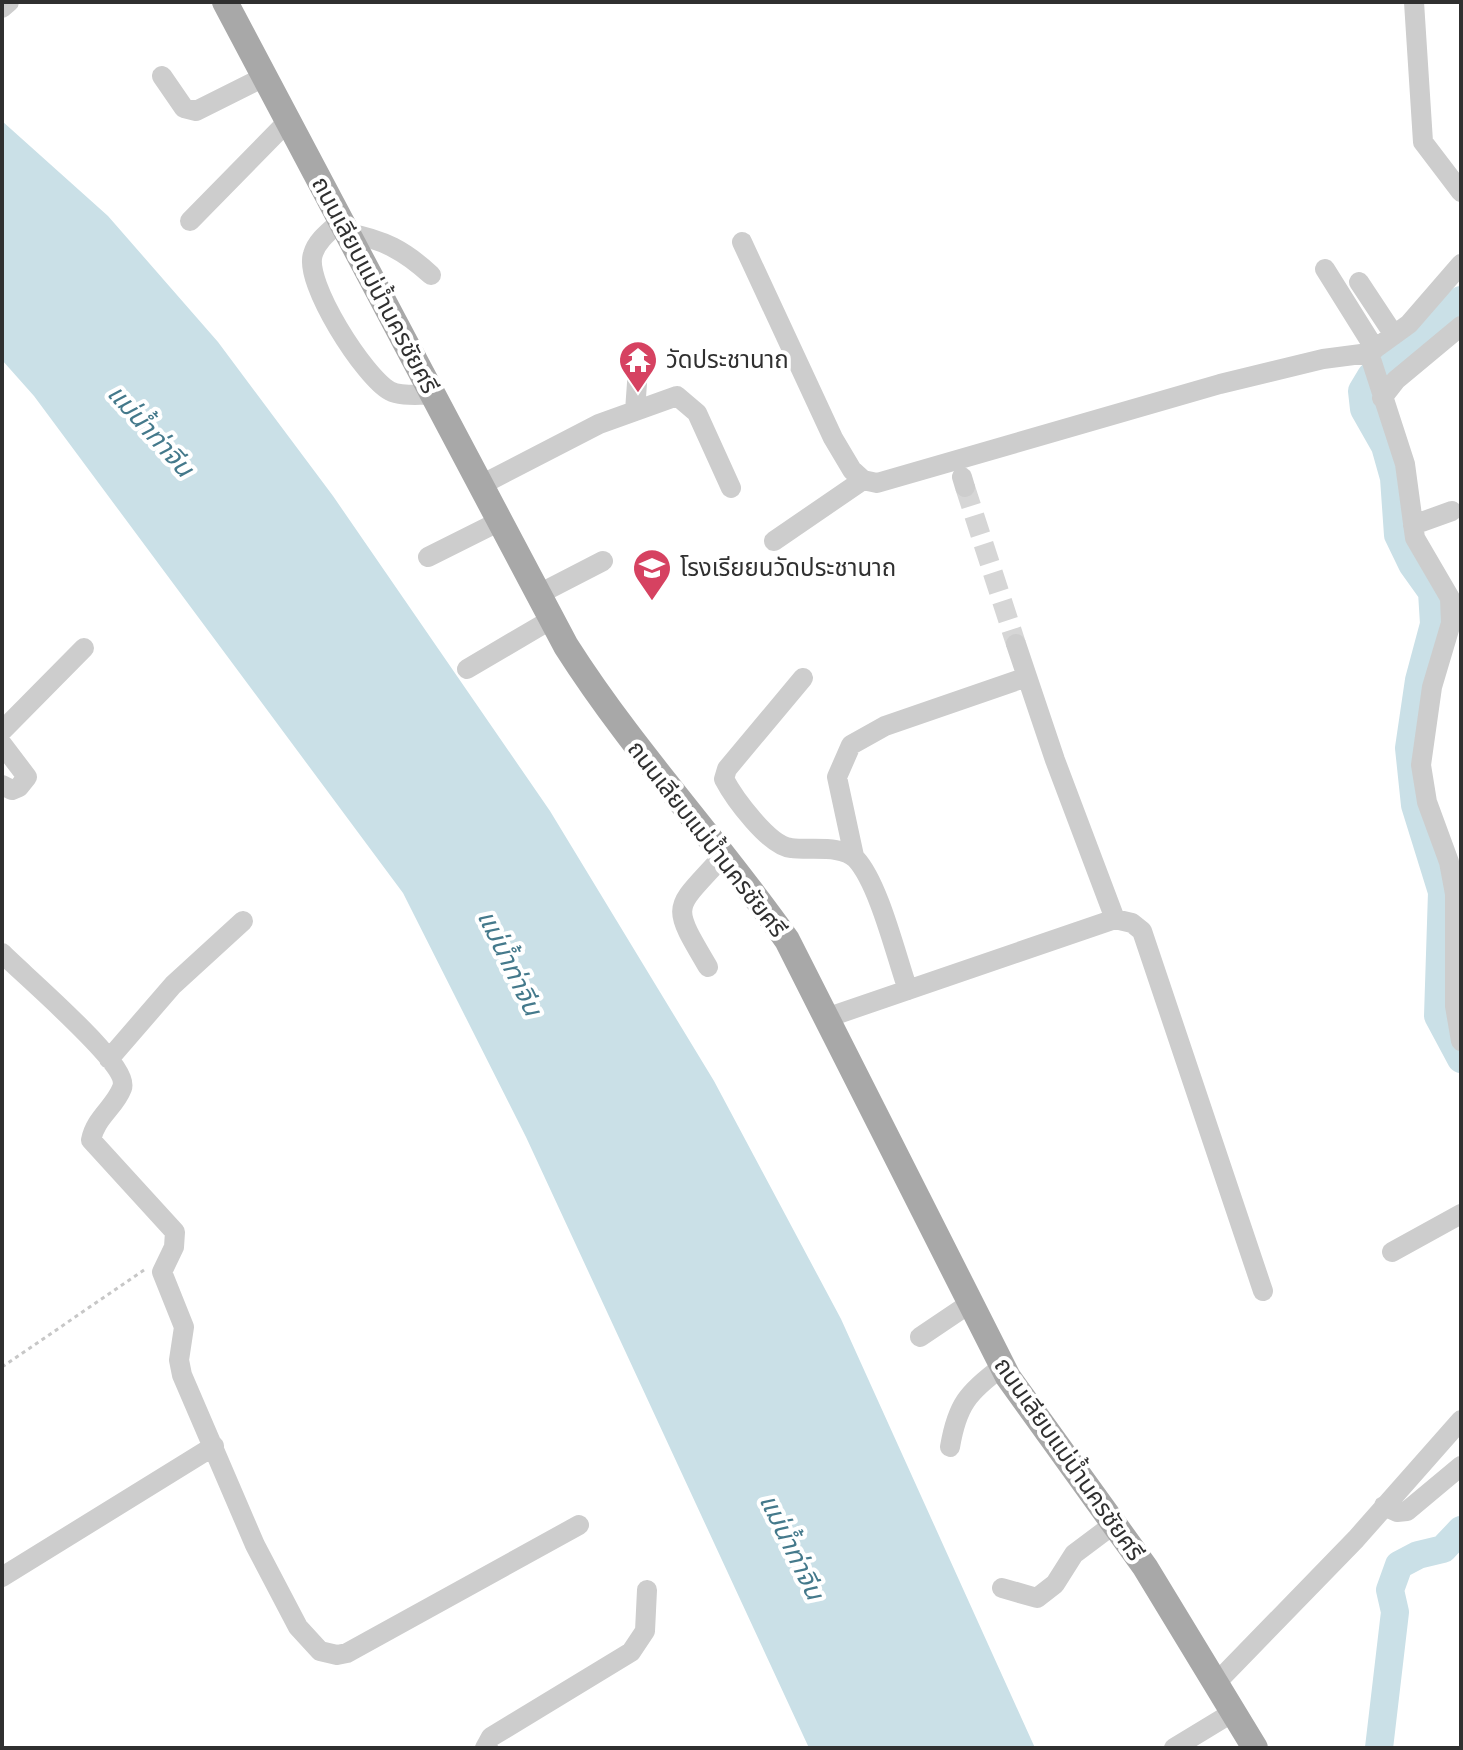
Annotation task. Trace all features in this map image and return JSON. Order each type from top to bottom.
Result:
[{"type":"main road","name":"ถนนเลียบแม่น้ำนครชัยศรี","points":[[225,2],[552,619],[625,734],[724,855],[787,940],[829,1017],[1002,1367],[1114,1524],[1218,1681],[1255,1748]]},
{"type":"street","points":[[2,8],[9,2]]},
{"type":"street","points":[[1414,2],[1423,142],[1461,192]]},
{"type":"street","points":[[162,76],[184,108],[196,111],[264,77]]},
{"type":"street","points":[[190,221],[289,120]]},
{"type":"street","points":[[431,275],[396,247],[344,227],[323,237],[313,254],[311,267],[329,310],[372,378],[393,393],[433,395]]},
{"type":"street","points":[[742,242],[833,438],[863,480],[877,483],[1220,384],[1323,359],[1371,355],[1409,324],[1461,264]]},
{"type":"street","points":[[1325,269],[1371,355],[1381,396],[1405,464],[1413,525],[1422,553],[1441,577],[1450,598],[1452,611],[1424,727],[1421,765],[1427,802],[1449,862],[1455,894],[1455,1006],[1461,1041]]},
{"type":"street","points":[[1359,282],[1394,335]]},
{"type":"street","points":[[1381,396],[1461,326]]},
{"type":"street","points":[[635,411],[639,355]]},
{"type":"street","points":[[481,485],[599,424],[677,396],[697,413],[731,488]]},
{"type":"street","points":[[774,541],[863,480]]},
{"type":"street","points":[[1413,525],[1452,511]]},
{"type":"street","points":[[428,557],[500,521]]},
{"type":"street","points":[[539,594],[603,561]]},
{"type":"street","points":[[467,669],[552,619]]},
{"type":"street","points":[[1016,644],[1115,919]]},
{"type":"street","points":[[2,731],[84,648]]},
{"type":"street","points":[[908,990],[869,877],[854,856],[837,777],[851,745],[885,726],[1027,677]]},
{"type":"street","points":[[803,678],[727,769],[724,779],[772,840],[788,849],[835,851],[854,856]]},
{"type":"street","points":[[2,744],[27,777],[12,790],[2,785]]},
{"type":"street","points":[[708,967],[682,924],[680,910],[685,898],[724,855]]},
{"type":"street","points":[[829,1017],[1115,919],[1132,923],[1142,931],[1263,1291]]},
{"type":"street","points":[[109,1059],[173,985],[243,921]]},
{"type":"street","points":[[11,962],[123,1075],[123,1087],[93,1129],[91,1140],[168,1222],[176,1240],[162,1272],[184,1327],[179,1360],[182,1375],[255,1545],[306,1640],[328,1655],[356,1649],[579,1525]]},
{"type":"street","points":[[1392,1252],[1461,1214]]},
{"type":"street","points":[[920,1337],[969,1304]]},
{"type":"street","points":[[950,1447],[954,1422],[965,1397],[1002,1367]]},
{"type":"street","points":[[1218,1681],[1461,1420]]},
{"type":"street","points":[[2,1577],[214,1446]]},
{"type":"street","points":[[1384,1506],[1397,1512],[1407,1511],[1454,1472],[1426,1460]]},
{"type":"street","points":[[1002,1588],[1037,1598],[1055,1584],[1074,1554],[1114,1524]]},
{"type":"street","points":[[485,1748],[491,1737],[631,1652],[645,1631],[647,1590]]},
{"type":"street","points":[[1174,1748],[1235,1711]]},
{"type":"path","points":[[2,1367],[170,1253]]},
{"type":"water","name":"แม่น้ำท่าจีน","points":[[2,121],[108,216],[218,342],[333,496],[550,811],[714,1081],[841,1319],[1035,1748],[809,1748],[526,1137],[403,893],[34,396],[2,360]]},
{"type":"waterway","points":[[1461,300],[1436,325],[1371,376],[1362,391],[1364,409],[1385,446],[1394,478],[1398,535],[1412,564],[1432,592],[1434,624],[1419,680],[1409,748],[1415,805],[1442,892],[1438,1016],[1461,1059]]},
{"type":"waterway","points":[[1379,1748],[1395,1612],[1390,1590],[1399,1565],[1418,1555],[1443,1549],[1461,1530]]},
{"type":"tunnel","points":[[965,487],[1016,644]]},
{"type":"place","name":"วัดประชานาถ","points":[[638,394]]},
{"type":"place","name":"โรงเรียยนวัดประชานาถ","points":[[652,602]]}]
